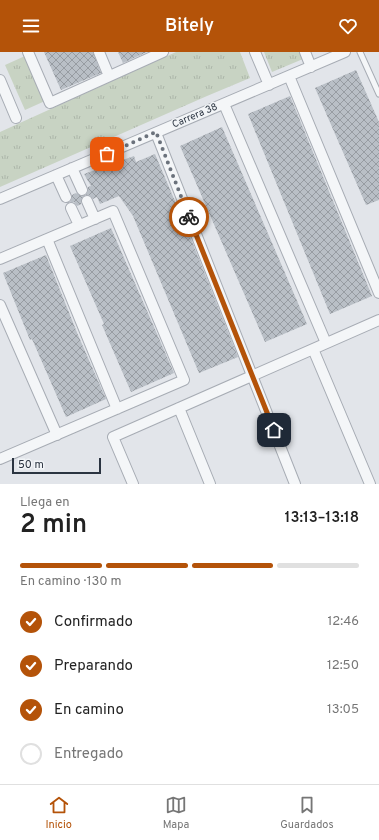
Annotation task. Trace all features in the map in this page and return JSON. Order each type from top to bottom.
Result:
[{"type":"street","points":[[28,52],[50,103],[163,52]]},
{"type":"street","points":[[99,52],[109,76]]},
{"type":"street","points":[[255,52],[268,85]]},
{"type":"street","points":[[305,52],[311,66]]},
{"type":"street","name":"Carrera 38","points":[[0,199],[345,52]]},
{"type":"street","points":[[289,76],[379,293]]},
{"type":"street","points":[[0,80],[16,118]]},
{"type":"street","points":[[224,104],[326,343]]},
{"type":"street","points":[[156,132],[295,484]]},
{"type":"street","points":[[72,168],[82,190]]},
{"type":"street","points":[[56,175],[66,197]]},
{"type":"street","points":[[87,201],[95,219]]},
{"type":"street","points":[[71,208],[79,226]]},
{"type":"street","points":[[0,259],[113,211],[184,380],[0,459]]},
{"type":"street","points":[[47,239],[117,409]]},
{"type":"street","points":[[0,305],[56,434]]},
{"type":"street","points":[[133,484],[113,437],[379,320]]},
{"type":"street","points":[[313,349],[370,484]]},
{"type":"street","points":[[179,408],[210,484]]},
{"type":"lane","points":[[360,52],[379,94]]},
{"type":"green space","points":[[176,52],[240,52],[250,78],[0,187],[0,132]]},
{"type":"green space","points":[[264,52],[301,52],[303,59],[272,72]]},
{"type":"green space","points":[[25,56],[45,101],[25,110],[5,65]]},
{"type":"building","points":[[44,52],[93,52],[101,73],[61,90]]},
{"type":"building","points":[[118,52],[147,52],[123,63]]},
{"type":"building","points":[[356,70],[379,122],[379,200],[366,205],[315,88]]},
{"type":"building","points":[[290,96],[372,296],[330,314],[248,114]]},
{"type":"building","points":[[222,127],[307,324],[265,342],[180,146]]},
{"type":"building","points":[[155,154],[238,357],[199,373],[133,216],[119,196],[100,204],[97,197],[93,199],[86,195],[88,187],[91,186],[84,174],[134,156],[136,162]]},
{"type":"building","points":[[76,193],[83,196],[81,204],[77,206],[74,202],[70,202],[72,195]]},
{"type":"building","points":[[111,228],[174,373],[131,392],[102,325],[104,324],[70,246]]},
{"type":"building","points":[[46,255],[78,335],[106,399],[66,417],[32,339],[30,340],[3,273]]},
{"type":"way so far","points":[[107,154],[156,132],[189,217]]},
{"type":"route","points":[[189,217],[274,430]]}]
